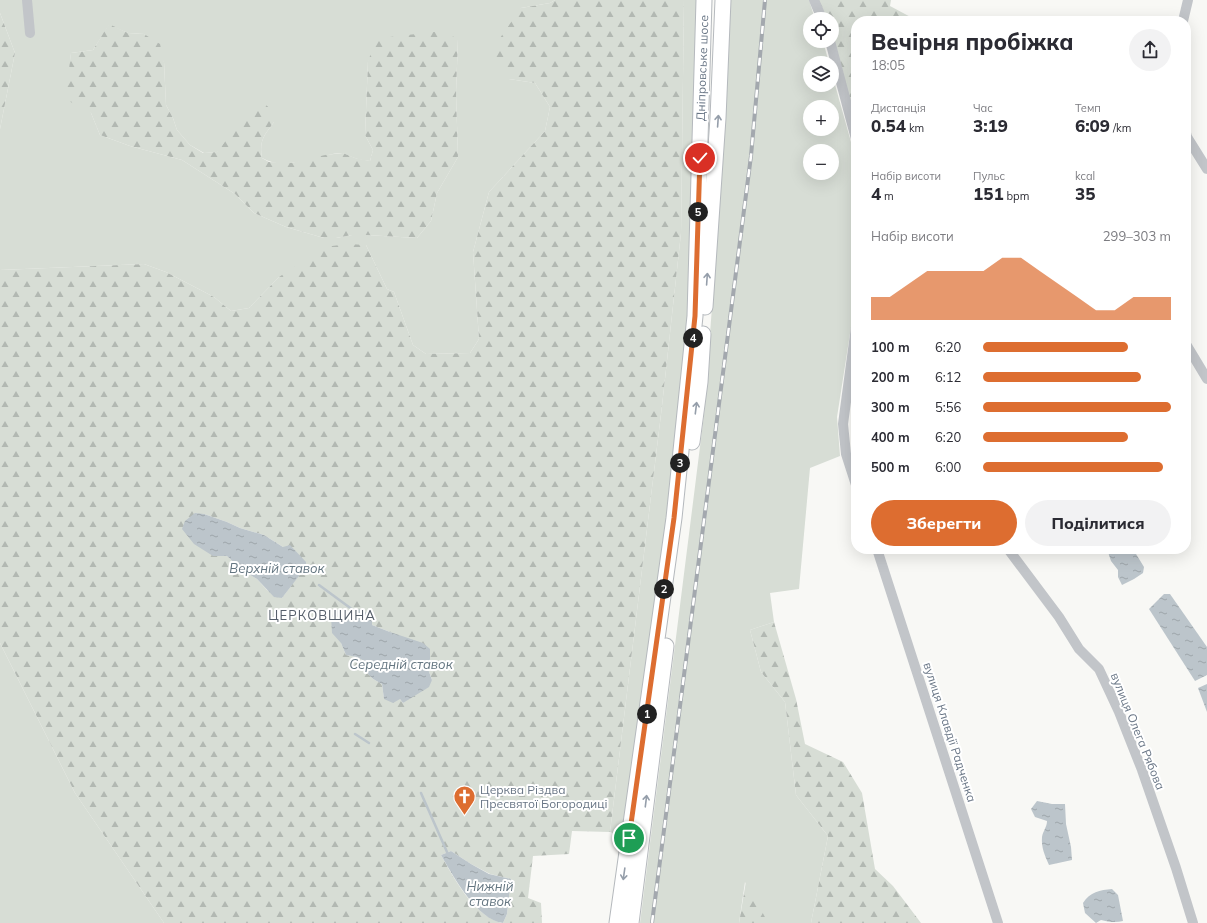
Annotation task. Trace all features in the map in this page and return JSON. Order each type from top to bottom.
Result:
[{"type":"main road","name":"Дніпровське шосе","points":[[617,923],[674,518],[695,316],[704,0]]},
{"type":"main road","name":"Дніпровське шосе","points":[[631,923],[700,382],[718,118],[723,0]]},
{"type":"street","points":[[27,0],[30,33]]},
{"type":"street","points":[[814,0],[819,12]]},
{"type":"street","points":[[1184,16],[1188,0]]},
{"type":"street","points":[[832,48],[851,120]]},
{"type":"street","points":[[1191,144],[1207,169]]},
{"type":"street","points":[[1191,352],[1207,379]]},
{"type":"street","points":[[851,369],[843,424],[846,454],[851,470]]},
{"type":"street","name":"вулиця Клавдії Радченка","points":[[879,554],[998,923]]},
{"type":"street","name":"вулиця Олега Рябова","points":[[1012,554],[1059,617],[1079,649],[1099,670],[1119,712],[1142,770],[1176,868],[1193,923]]},
{"type":"green space","points":[[0,0],[555,0],[550,3],[521,8],[509,79],[535,83],[550,107],[545,131],[489,192],[473,252],[479,339],[470,353],[426,354],[413,345],[394,292],[387,289],[366,245],[279,277],[249,308],[231,311],[214,297],[166,272],[144,264],[0,270],[0,129],[15,53],[0,13]],"holes":[[[109,25],[128,33],[144,34],[164,62],[166,105],[177,130],[190,145],[204,153],[217,152],[274,122],[263,138],[261,147],[262,158],[271,162],[281,163],[301,162],[331,154],[341,153],[357,159],[370,161],[373,150],[365,135],[368,61],[458,39],[456,93],[458,157],[437,193],[431,221],[417,238],[366,235],[324,238],[286,227],[254,213],[235,194],[182,160],[130,146],[100,135],[91,113],[69,74],[71,53],[93,50]]]},
{"type":"green space","points":[[555,0],[684,0],[681,233],[662,406],[610,832],[572,831],[569,854],[533,856],[528,898],[541,903],[542,923],[503,923],[507,914],[511,879],[490,874],[451,851],[441,855],[458,885],[481,912],[501,923],[164,923],[75,793],[0,643],[0,270],[144,264],[166,272],[214,297],[231,311],[249,308],[279,277],[324,247],[348,244],[366,245],[387,289],[394,292],[413,345],[426,354],[470,353],[479,339],[473,252],[489,192],[545,131],[550,107],[535,83],[509,79],[493,62],[500,38],[521,8],[550,3]],"holes":[[[204,514],[240,528],[264,535],[283,547],[306,573],[302,571],[282,598],[267,590],[257,579],[242,570],[227,556]],[[339,609],[347,611],[372,625],[390,632],[430,659],[428,669],[432,680],[403,703],[400,699],[384,699],[382,684],[369,675],[364,661],[357,657],[346,655],[341,643]]]},
{"type":"green space","points":[[684,0],[702,0],[695,316],[629,838],[610,832],[662,406],[681,233]]},
{"type":"green space","points":[[729,0],[809,0],[813,12],[803,12],[803,48],[825,48],[827,56],[803,56],[803,92],[837,92],[851,142],[851,327],[837,417],[840,456],[810,468],[799,589],[770,593],[774,622],[750,630],[761,672],[785,702],[796,795],[828,836],[811,923],[767,923],[745,882],[739,923],[640,923],[704,415],[717,239]]},
{"type":"green space","points":[[818,0],[891,0],[890,6],[909,16],[851,16],[851,109],[839,66],[839,56],[836,56],[834,48],[839,48],[839,12],[821,12]]},
{"type":"green space","points":[[0,13],[15,53],[0,129]]},
{"type":"green space","points":[[109,24],[128,33],[144,34],[160,44],[164,62],[166,105],[177,130],[190,145],[203,153],[217,152],[253,106],[266,105],[273,111],[274,122],[263,138],[261,147],[262,158],[269,162],[291,163],[325,155],[343,153],[355,158],[370,161],[373,150],[365,135],[368,61],[376,41],[390,37],[442,31],[458,39],[456,93],[458,157],[437,193],[431,221],[417,238],[352,235],[336,238],[324,238],[286,227],[254,213],[235,194],[182,160],[130,146],[100,135],[91,113],[65,99],[71,53],[93,50]]},
{"type":"green space","points":[[774,622],[796,699],[805,744],[843,762],[862,793],[875,869],[893,886],[921,923],[811,923],[828,836],[796,795],[785,702],[761,672],[750,630]]},
{"type":"green space","points":[[0,643],[75,793],[164,923],[0,923]]},
{"type":"green space","points":[[746,881],[767,921],[767,923],[739,923]]},
{"type":"water","name":"Верхній ставок","points":[[195,513],[204,514],[240,528],[264,535],[283,547],[290,545],[306,562],[306,573],[302,572],[282,598],[274,597],[257,579],[242,570],[227,556],[213,556],[194,544],[182,529],[185,521]]},
{"type":"water","points":[[1109,554],[1136,554],[1144,567],[1143,573],[1122,585],[1118,577],[1118,570],[1111,561]]},
{"type":"water","points":[[1164,594],[1170,594],[1207,647],[1207,675],[1195,681],[1149,609]]},
{"type":"water","name":"Середній ставок","points":[[339,609],[347,611],[362,609],[372,618],[372,625],[423,643],[430,649],[428,669],[432,680],[429,687],[403,703],[400,699],[393,703],[384,699],[382,684],[369,675],[364,661],[357,657],[346,655],[341,643],[332,633],[331,616]]},
{"type":"water","points":[[1207,684],[1207,712],[1198,688]]},
{"type":"water","points":[[1037,801],[1052,804],[1065,804],[1066,824],[1072,860],[1049,865],[1042,844],[1047,821],[1035,817],[1031,809]]},
{"type":"water","name":"Нижній ставок","points":[[451,851],[489,874],[511,879],[507,914],[503,923],[493,920],[484,914],[475,906],[459,885],[441,855]]},
{"type":"water","points":[[1112,889],[1118,895],[1123,921],[1112,922],[1101,920],[1096,923],[1085,913],[1083,903],[1089,896],[1096,892]]},
{"type":"waterway","points":[[319,585],[353,610]]},
{"type":"waterway","points":[[355,734],[369,743]]},
{"type":"waterway","points":[[421,793],[447,852]]},
{"type":"railway","points":[[652,923],[751,156],[765,0]]},
{"type":"place","name":"Церква Різдва Пресвятої Богородиці","points":[[465,816]]},
{"type":"district","name":"ЦЕРКОВЩИНА","points":[[322,615]]},
{"type":"route","points":[[629,838],[674,518],[695,316],[700,158]]}]
